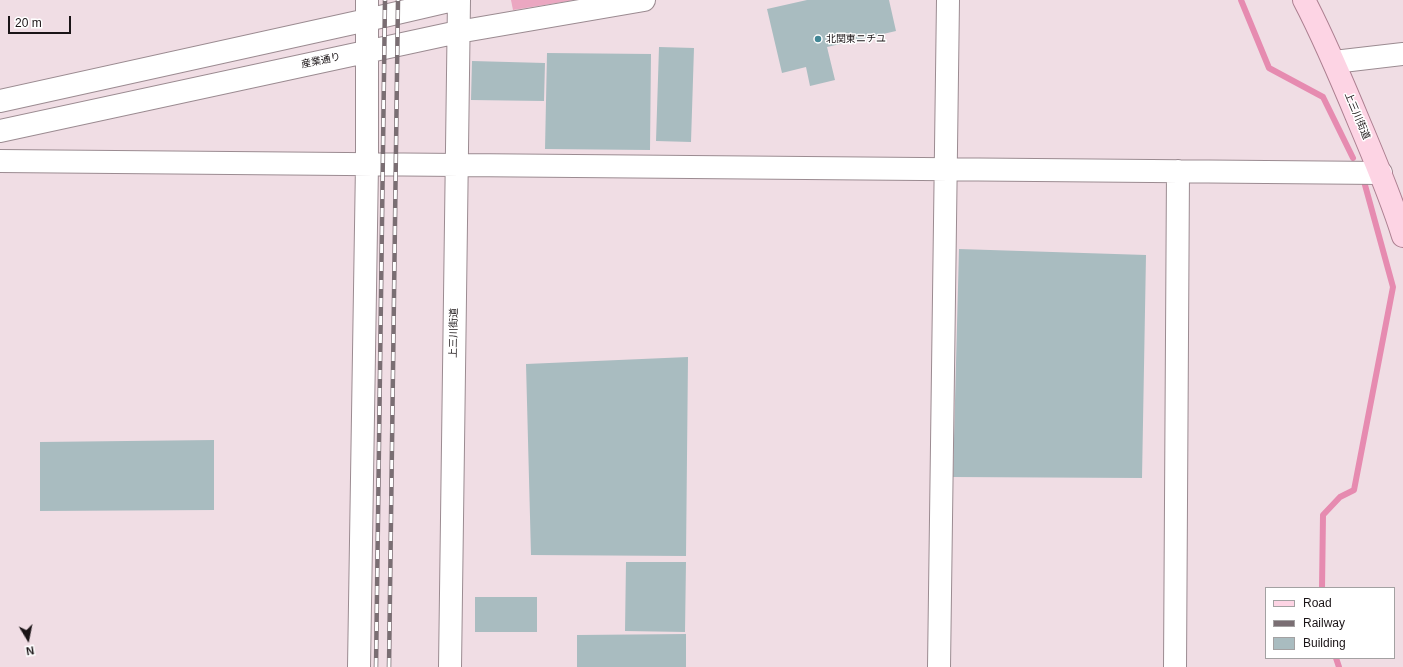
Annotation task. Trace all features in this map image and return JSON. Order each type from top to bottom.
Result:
[{"type":"main road","name":"上三川街道","points":[[1304,0],[1334,62],[1381,173],[1394,206],[1403,236]]},
{"type":"street","points":[[0,101],[367,10],[453,0]]},
{"type":"street","name":"上三川街道","points":[[450,667],[459,0]]},
{"type":"street","name":"産業通り","points":[[0,131],[458,32],[644,0]]},
{"type":"street","points":[[939,667],[948,0]]},
{"type":"street","points":[[359,667],[367,164],[367,10]]},
{"type":"street","points":[[1334,62],[1403,54]]},
{"type":"street","points":[[0,161],[1381,173]]},
{"type":"street","points":[[1174,667],[1178,171]]},
{"type":"shaded area","points":[[511,0],[575,0],[513,10]]},
{"type":"building","name":"北関東ニチユ","points":[[807,0],[889,0],[896,31],[827,47],[835,80],[810,86],[806,67],[782,73],[767,9]]},
{"type":"building","points":[[659,47],[694,48],[691,142],[656,141]]},
{"type":"building","points":[[547,53],[651,54],[650,150],[545,149]]},
{"type":"building","points":[[472,61],[545,63],[544,101],[471,100]]},
{"type":"building","points":[[959,249],[1146,255],[1142,478],[953,477]]},
{"type":"building","points":[[688,357],[686,556],[531,555],[526,364]]},
{"type":"building","points":[[214,440],[214,510],[40,511],[40,442]]},
{"type":"building","points":[[626,562],[686,562],[685,632],[625,631]]},
{"type":"building","points":[[475,597],[537,597],[537,632],[475,632]]},
{"type":"building","points":[[686,634],[686,667],[577,667],[577,635]]},
{"type":"waterway","points":[[1241,0],[1269,68],[1323,97],[1353,158]]},
{"type":"waterway","points":[[1322,587],[1323,515],[1340,497],[1354,490],[1393,287],[1365,185]]},
{"type":"waterway","points":[[1336,659],[1339,667]]},
{"type":"railway","points":[[376,667],[385,0]]},
{"type":"railway","points":[[389,667],[398,0]]},
{"type":"place","name":"北関東ニチユ","points":[[818,39]]}]
